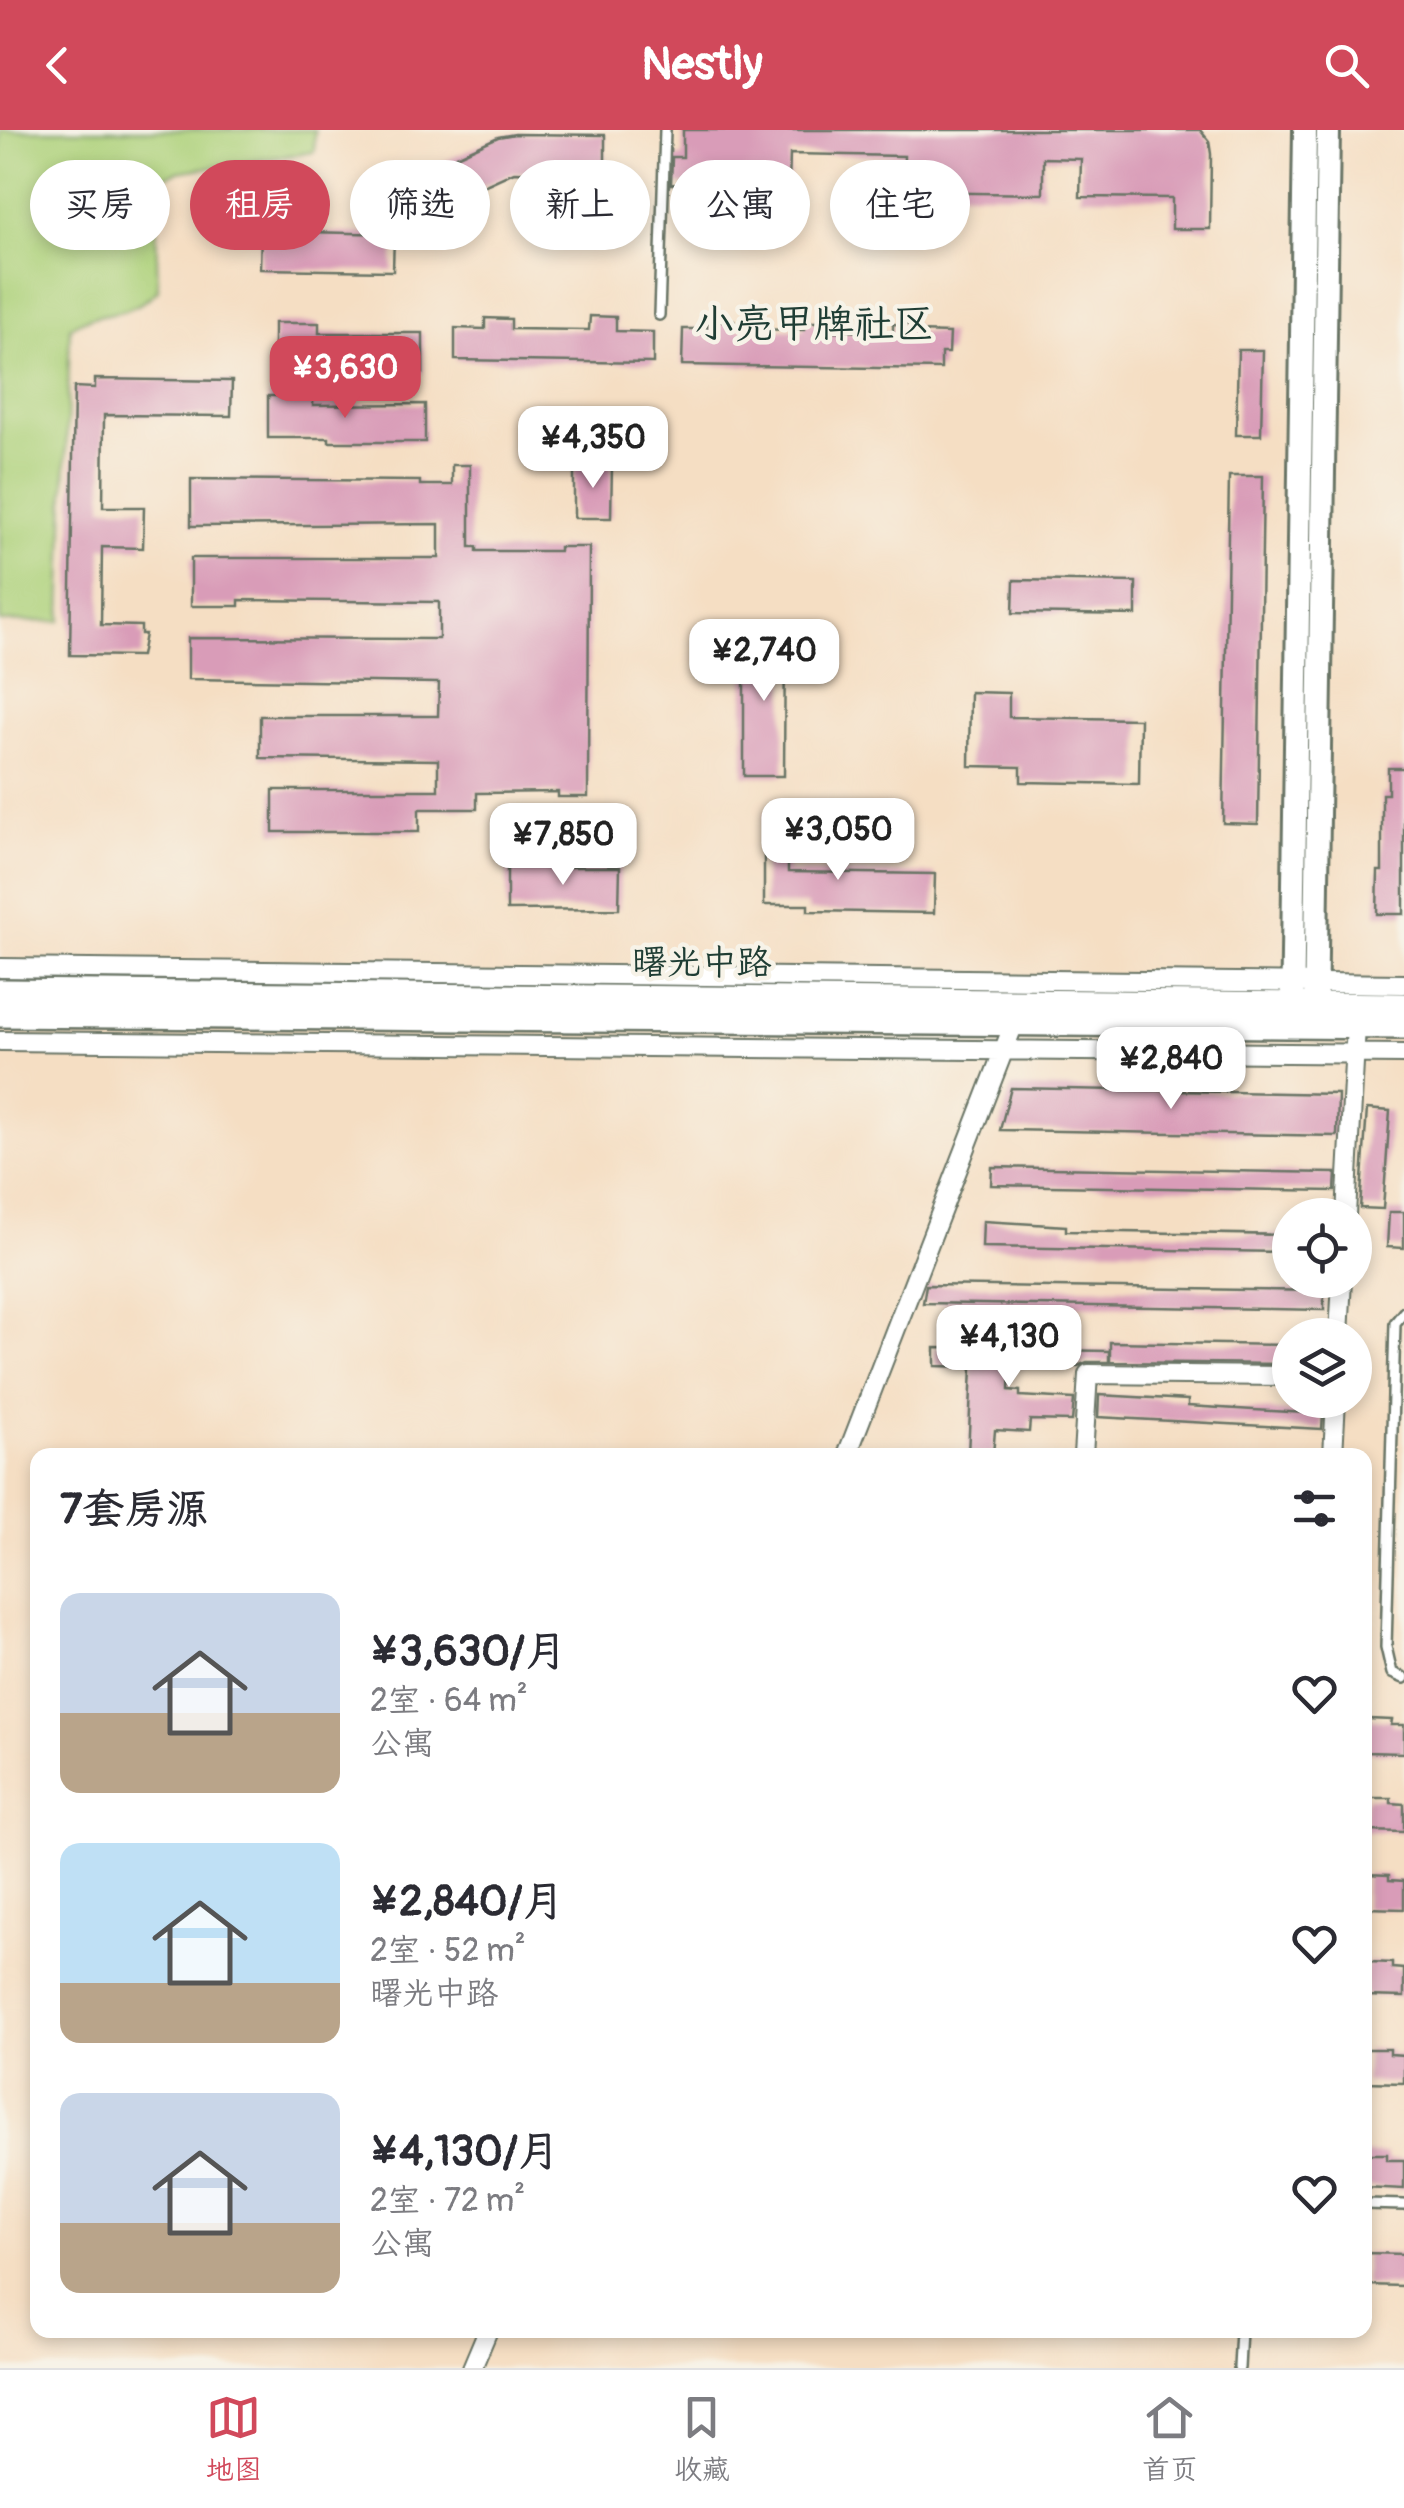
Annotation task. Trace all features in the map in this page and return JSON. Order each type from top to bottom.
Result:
[{"type":"main road","name":"曙光中路","points":[[0,992],[1404,1006]]},
{"type":"main road","name":"曙光中路","points":[[0,1014],[1015,1021],[1304,1004],[1356,1025],[1404,1026]]},
{"type":"street","points":[[1304,1004],[1305,130]]},
{"type":"street","points":[[1304,1004],[1328,130]]},
{"type":"street","points":[[0,968],[1304,1004],[1404,984]]},
{"type":"street","points":[[850,1448],[1015,1021]]},
{"type":"street","points":[[1347,1198],[1356,1025]]},
{"type":"street","points":[[0,1041],[1404,1054]]},
{"type":"street","points":[[1083,1448],[1088,1374],[1272,1376]]},
{"type":"street","points":[[1333,1448],[1335,1418]]},
{"type":"street","points":[[472,2368],[485,2338]]},
{"type":"lane","points":[[659,315],[665,130]]},
{"type":"lane","points":[[1404,1312],[1394,1323],[1386,1648],[1392,1673],[1404,1678]]},
{"type":"lane","points":[[1372,2204],[1404,2205]]},
{"type":"lane","points":[[1239,2368],[1241,2338]]},
{"type":"green space","points":[[0,130],[315,130],[314,152],[259,160],[190,160],[190,170],[170,175],[170,160],[30,160],[30,250],[157,250],[158,290],[134,306],[70,327],[61,621],[0,622]]},
{"type":"building","points":[[683,130],[1200,130],[1209,141],[1211,154],[1210,229],[1172,229],[1172,198],[1080,197],[1081,159],[1043,158],[1043,194],[970,193],[970,160],[790,154],[790,160],[672,160],[683,157]]},
{"type":"building","points":[[605,135],[605,160],[510,160],[510,174],[490,183],[490,160],[448,160],[498,137]]},
{"type":"building","points":[[330,233],[350,233],[350,250],[394,250],[393,271],[260,269],[260,250],[330,250]]},
{"type":"building","points":[[590,316],[616,317],[616,331],[653,332],[653,363],[455,360],[455,328],[485,329],[485,318],[511,319],[511,329],[589,330]]},
{"type":"building","points":[[708,321],[734,321],[734,329],[804,330],[804,322],[829,322],[829,331],[893,332],[893,324],[917,325],[917,332],[950,333],[949,353],[941,353],[941,369],[682,365],[683,329],[707,329]]},
{"type":"building","points":[[274,323],[319,323],[319,333],[423,333],[423,373],[329,373],[329,365],[274,365]]},
{"type":"building","points":[[1238,350],[1263,350],[1261,435],[1236,435]]},
{"type":"building","points":[[95,379],[232,381],[231,416],[104,415],[103,507],[144,507],[143,548],[102,547],[101,625],[141,626],[141,634],[145,634],[141,656],[70,655],[74,387],[95,388]]},
{"type":"building","points":[[268,396],[313,396],[313,405],[425,404],[425,442],[268,438]]},
{"type":"building","points":[[452,465],[470,465],[470,547],[477,547],[477,551],[559,551],[559,547],[589,547],[588,797],[558,797],[558,792],[477,793],[477,809],[419,809],[419,832],[273,832],[273,790],[438,790],[438,760],[260,758],[260,716],[438,716],[439,683],[188,679],[188,638],[439,639],[439,602],[239,600],[239,606],[191,606],[191,558],[439,558],[439,524],[191,526],[191,479],[420,481],[420,485],[452,485]]},
{"type":"building","points":[[574,465],[612,465],[611,518],[574,518]]},
{"type":"building","points":[[1229,476],[1263,476],[1258,824],[1223,823]]},
{"type":"building","points":[[1014,580],[1136,582],[1136,615],[1013,613]]},
{"type":"building","points":[[744,632],[785,632],[784,776],[744,776]]},
{"type":"building","points":[[970,692],[1009,693],[1009,717],[1140,719],[1139,784],[1021,782],[1021,767],[969,766]]},
{"type":"building","points":[[1388,768],[1404,768],[1404,914],[1377,914],[1378,871],[1382,871],[1382,794],[1388,794]]},
{"type":"building","points":[[764,813],[788,813],[788,872],[935,874],[934,913],[808,911],[808,905],[764,905]]},
{"type":"building","points":[[507,867],[620,867],[619,909],[507,910]]},
{"type":"building","points":[[1011,1088],[1338,1094],[1337,1136],[1000,1130]]},
{"type":"building","points":[[1367,1109],[1390,1111],[1383,1209],[1372,1209],[1372,1198],[1361,1198]]},
{"type":"building","points":[[992,1167],[1336,1173],[1335,1191],[991,1185]]},
{"type":"building","points":[[1389,1212],[1404,1212],[1404,1248],[1387,1247]]},
{"type":"building","points":[[983,1221],[1066,1226],[1066,1231],[1272,1235],[1272,1252],[982,1247]]},
{"type":"building","points":[[926,1285],[1272,1290],[1272,1298],[1324,1298],[1324,1310],[923,1303]]},
{"type":"building","points":[[1110,1342],[1272,1345],[1272,1364],[1110,1362]]},
{"type":"building","points":[[935,1348],[1109,1351],[1109,1362],[1078,1366],[1010,1365],[1009,1390],[1020,1391],[1020,1396],[1074,1399],[1072,1421],[1030,1420],[1029,1432],[995,1430],[994,1448],[968,1448],[972,1367],[935,1366]]},
{"type":"building","points":[[1099,1395],[1188,1400],[1188,1406],[1272,1411],[1272,1418],[1323,1418],[1322,1429],[1098,1417]]},
{"type":"building","points":[[1372,1719],[1404,1725],[1404,1753],[1372,1752]]},
{"type":"building","points":[[1372,1798],[1391,1798],[1391,1803],[1404,1804],[1404,1832],[1372,1831]]},
{"type":"building","points":[[1372,1874],[1404,1881],[1404,1909],[1372,1908]]},
{"type":"building","points":[[1372,1962],[1392,1963],[1392,1968],[1404,1969],[1404,1997],[1372,1996]]},
{"type":"building","points":[[1372,2049],[1390,2049],[1390,2054],[1404,2055],[1404,2083],[1372,2082]]},
{"type":"building","points":[[1372,2154],[1387,2154],[1387,2160],[1404,2160],[1404,2189],[1372,2187]]},
{"type":"building","points":[[1372,2253],[1404,2254],[1404,2286],[1372,2285]]},
{"type":"district","name":"小亮甲牌社区","points":[[814,324]]}]
